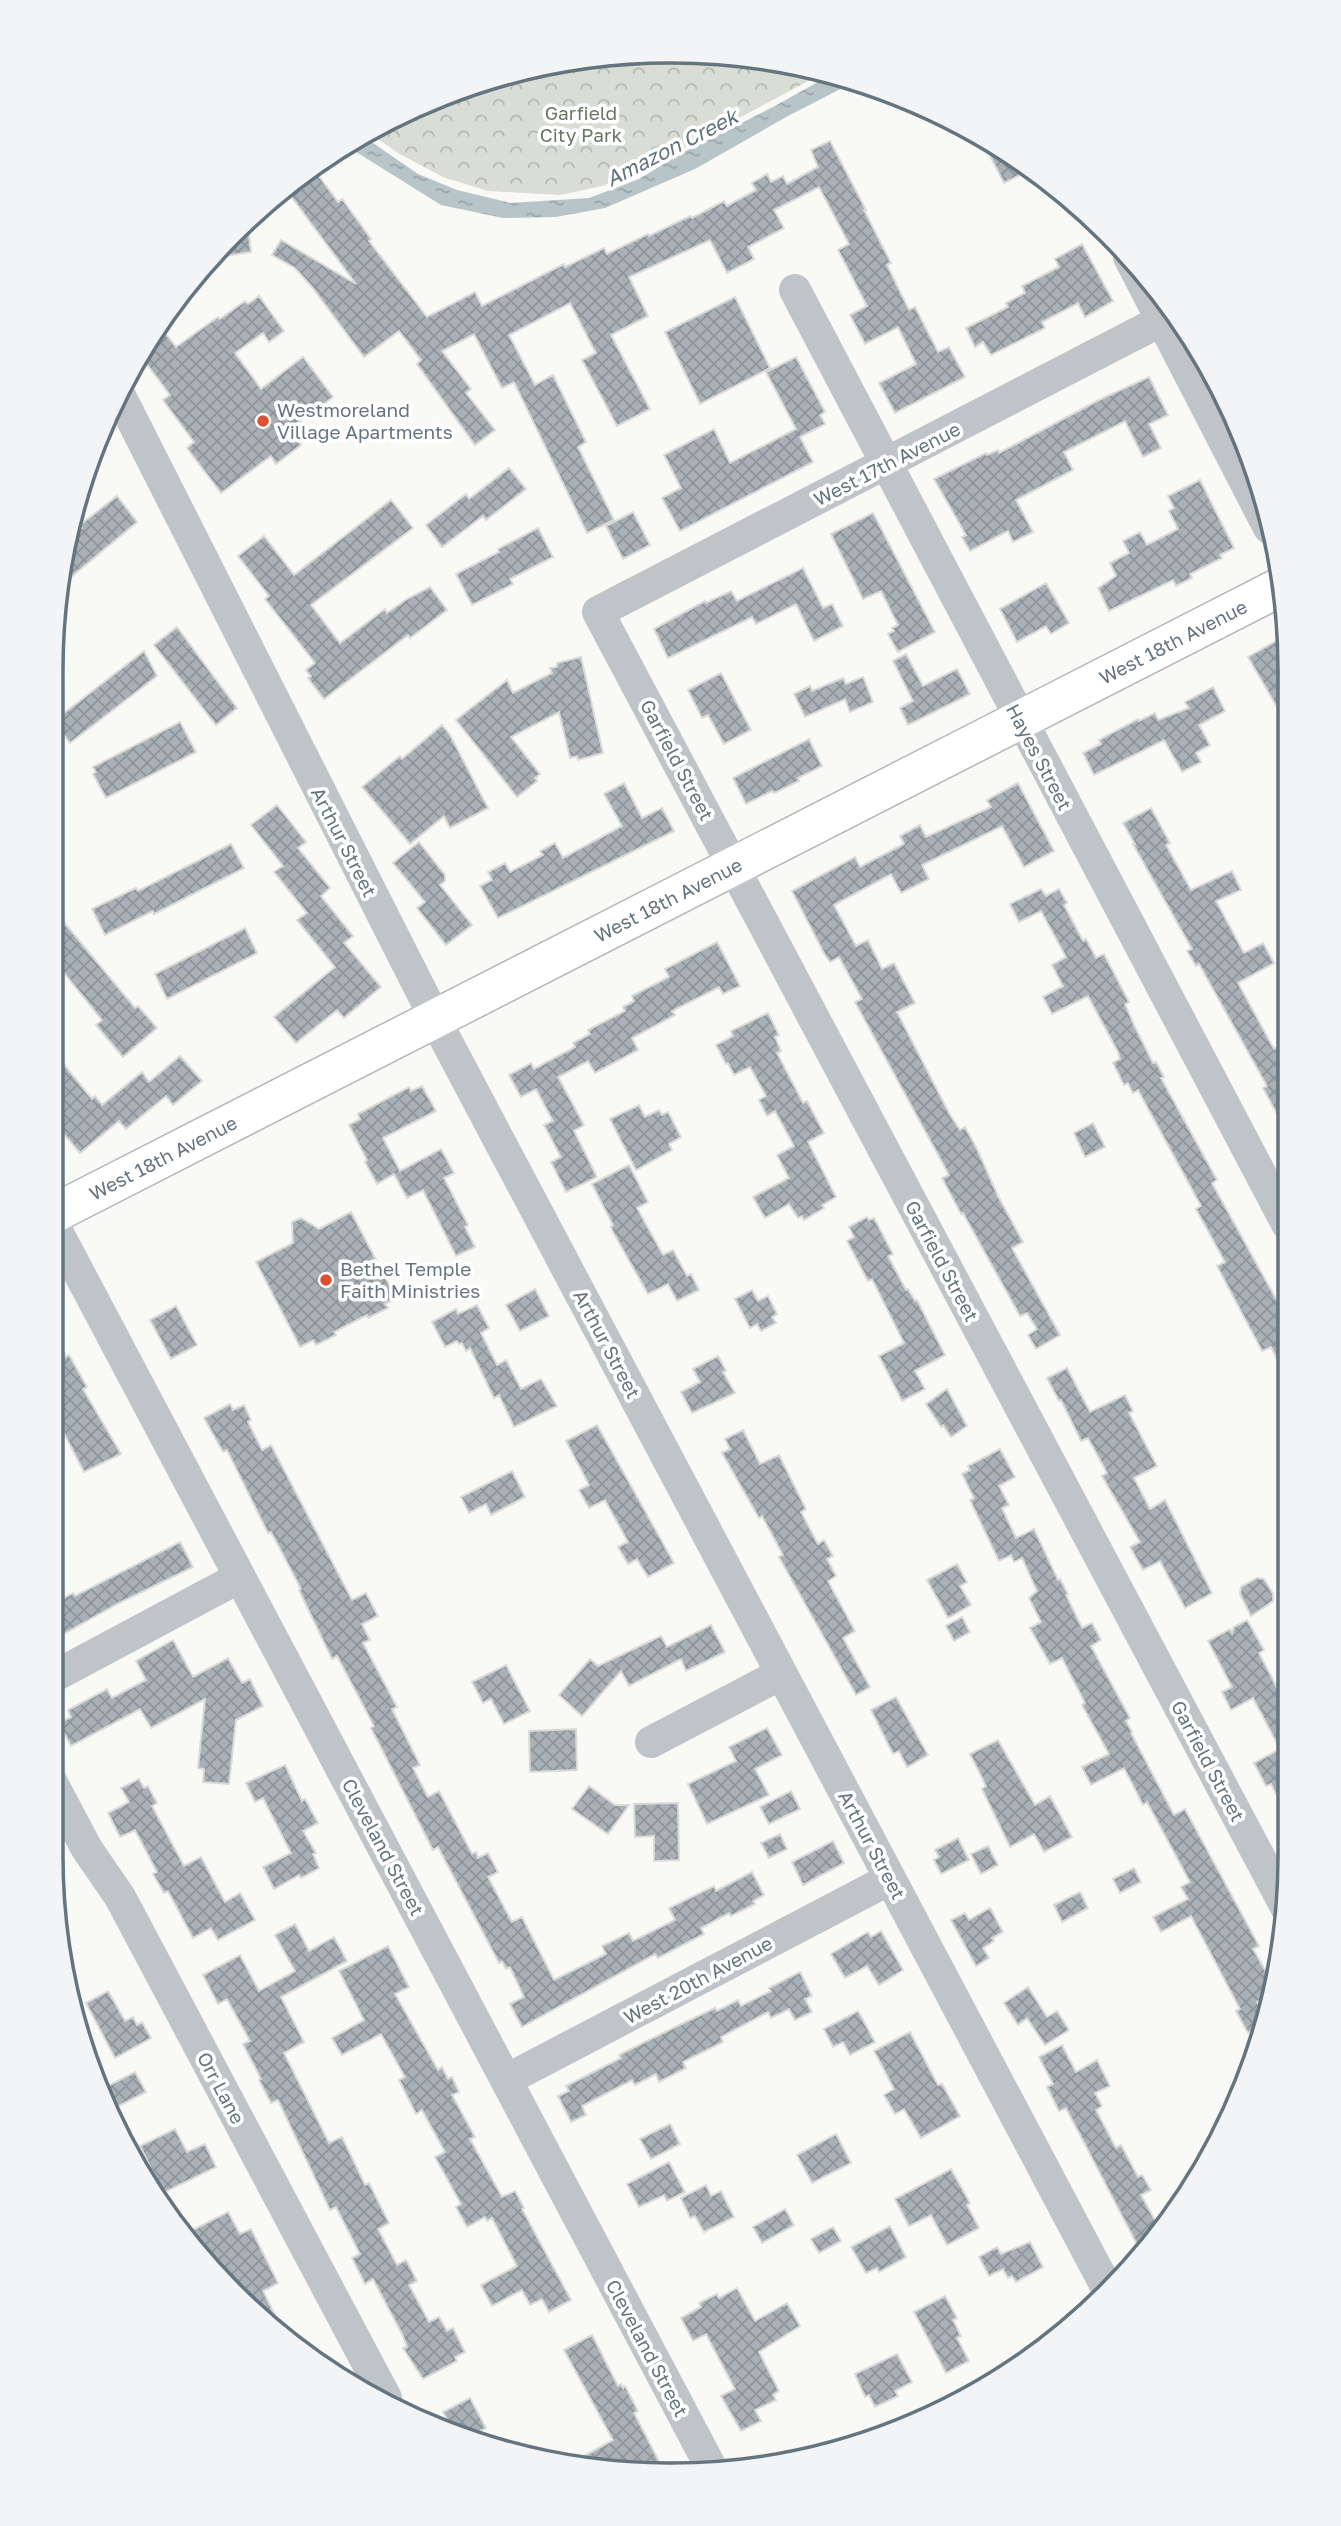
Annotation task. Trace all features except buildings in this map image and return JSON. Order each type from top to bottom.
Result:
[{"type":"main road","name":"West 18th Avenue","points":[[63,1212],[1273,591]]},
{"type":"street","name":"Hayes Street","points":[[794,290],[1278,1207]]},
{"type":"street","name":"West 17th Avenue","points":[[598,612],[1166,319]]},
{"type":"street","points":[[1174,330],[1250,488]]},
{"type":"street","name":"Arthur Street","points":[[125,405],[435,1019],[1103,2281]]},
{"type":"street","name":"Garfield Street","points":[[598,612],[1277,1890]]},
{"type":"street","name":"Cleveland Street","points":[[63,1241],[708,2462]]},
{"type":"street","points":[[63,1672],[240,1577]]},
{"type":"street","points":[[651,1742],[781,1674]]},
{"type":"street","name":"Orr Lane","points":[[63,1804],[87,1849],[120,1897],[381,2389]]},
{"type":"street","name":"West 20th Avenue","points":[[506,2080],[890,1880]]},
{"type":"green space","name":"Garfield City Park","points":[[631,64],[710,64],[750,68],[810,80],[648,167],[602,186],[560,195],[488,191],[443,177],[377,139],[438,109],[475,95],[591,68]]},
{"type":"water","points":[[818,82],[842,88],[695,169],[605,208],[556,217],[503,218],[441,205],[355,151],[371,142],[418,174],[457,190],[511,203],[589,198],[639,179],[680,154]]},
{"type":"place","name":"Westmoreland Village Apartments","points":[[263,421]]},
{"type":"place","name":"Bethel Temple Faith Ministries","points":[[326,1280]]},
{"type":"water label","name":"Amazon Creek","points":[[672,148]]}]
